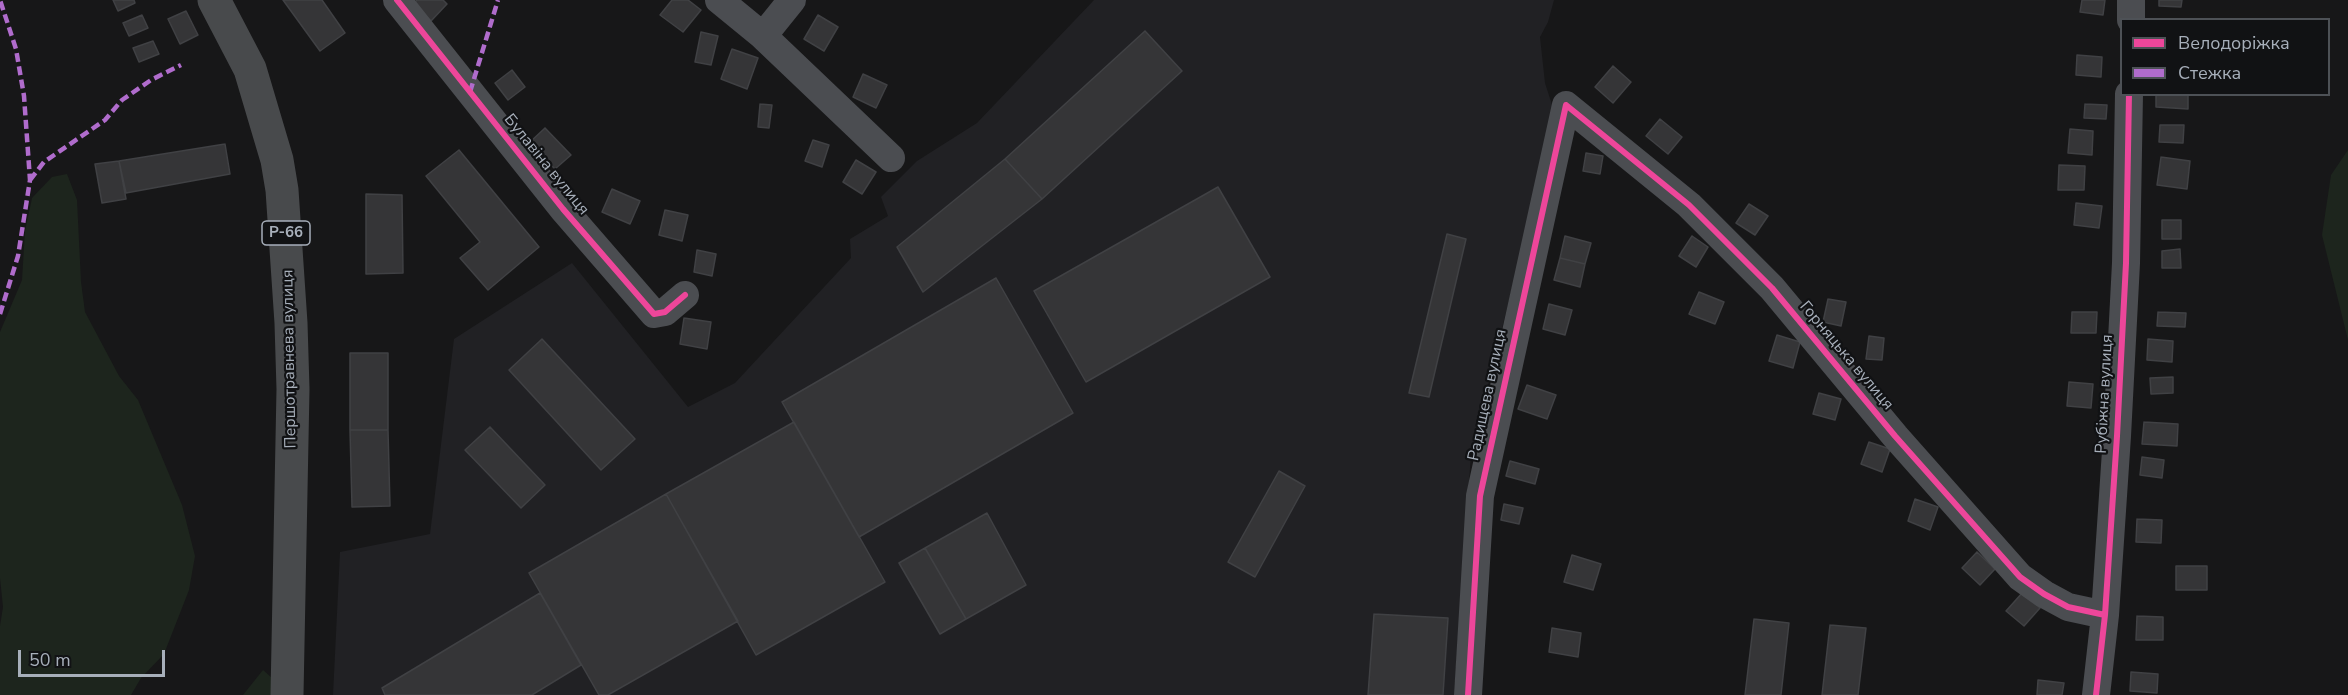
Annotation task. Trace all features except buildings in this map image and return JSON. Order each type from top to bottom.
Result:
[{"type":"main road","name":"Першотравнева вулиця","points":[[214,0],[250,69],[277,160],[282,190],[293,389],[287,695]]},
{"type":"street","name":"Булавіна вулиця","points":[[397,0],[563,209],[654,314],[665,312],[685,295]]},
{"type":"street","points":[[719,0],[763,36],[891,158]]},
{"type":"street","points":[[763,36],[792,0]]},
{"type":"street","points":[[2130,18],[2131,0]]},
{"type":"street","name":"Рубіжна вулиця","points":[[2096,695],[2105,615],[2117,436],[2129,96]]},
{"type":"street","name":"Горняцька вулиця","points":[[1566,105],[1689,205],[1772,288],[1895,436],[2020,577],[2068,607],[2105,615]]},
{"type":"street","name":"Радищева вулиця","points":[[1468,695],[1480,495],[1566,105]]},
{"type":"shaded area","points":[[1094,0],[1554,0],[1548,22],[1540,37],[1545,83],[1555,114],[1471,454],[1454,695],[333,695],[340,552],[430,534],[454,339],[572,263],[688,407],[735,383],[851,258],[850,239],[888,216],[881,197],[917,161],[977,123]]},
{"type":"shaded area","points":[[2348,150],[2348,340],[2322,235],[2331,175]]},
{"type":"shaded area","points":[[67,174],[77,200],[81,282],[85,312],[119,376],[138,400],[182,505],[195,556],[189,590],[164,654],[141,678],[131,695],[0,695],[0,626],[3,607],[0,578],[0,332],[22,280],[25,231],[32,198],[52,177]]},
{"type":"shaded area","points":[[263,670],[271,677],[271,695],[243,695]]},
{"type":"marked path","points":[[0,0],[16,49],[24,96],[30,180],[18,256],[0,314]]},
{"type":"marked path","points":[[470,92],[498,0]]},
{"type":"marked path","points":[[30,180],[44,162],[105,120],[122,100],[151,80],[181,65]]},
{"type":"cycle path","points":[[397,0],[563,209],[654,314],[665,312],[685,295]]},
{"type":"cycle path","points":[[2096,695],[2105,615],[2117,436],[2126,263],[2129,96]]},
{"type":"cycle path","points":[[1468,695],[1480,496],[1566,105],[1689,205],[1772,288],[1895,436],[2020,577],[2068,607],[2105,615]]}]
